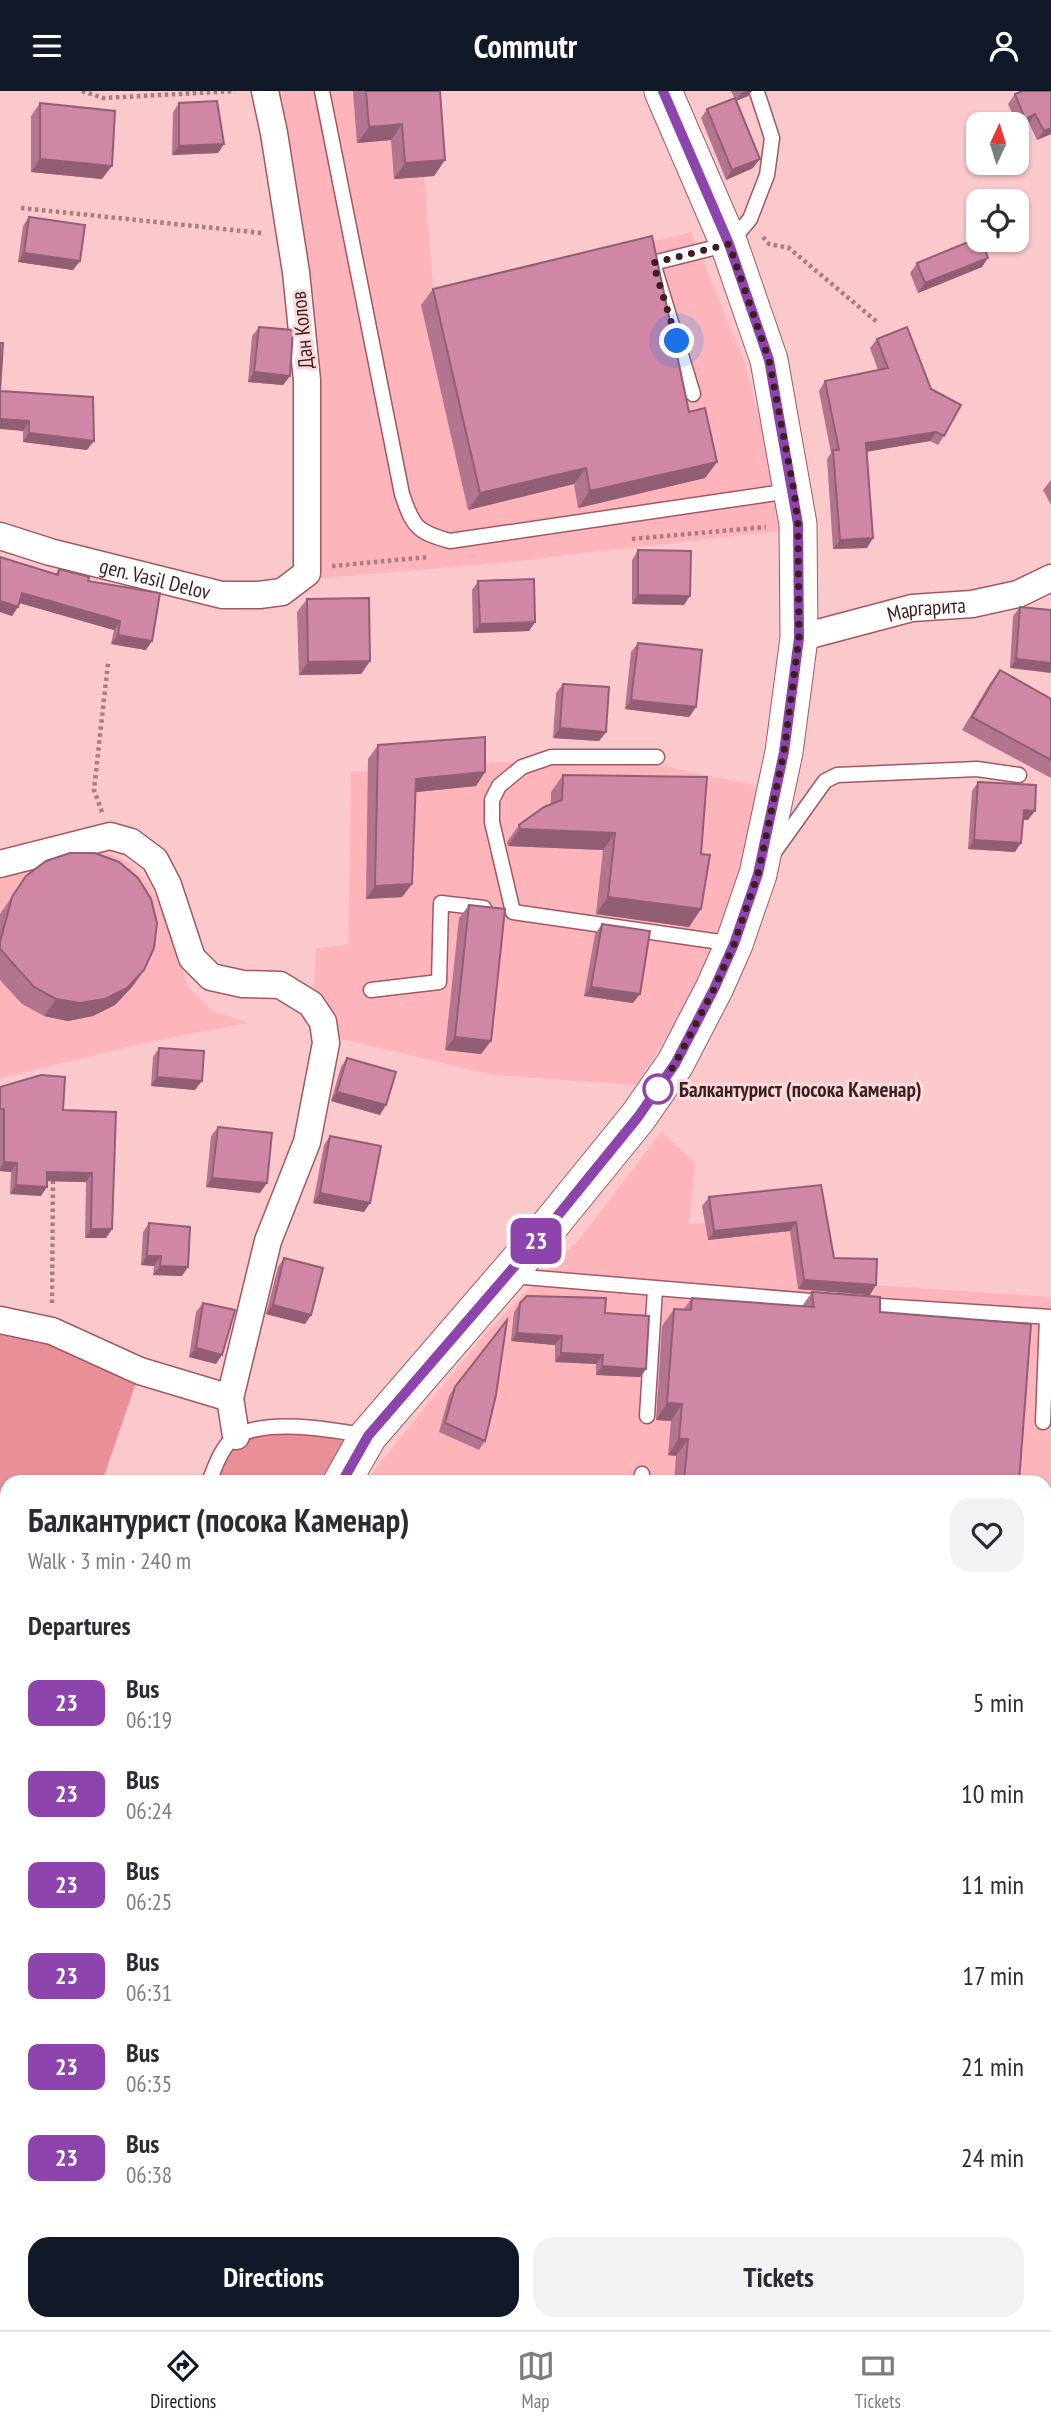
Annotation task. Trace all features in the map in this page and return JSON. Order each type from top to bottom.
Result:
[{"type":"street","name":"Дан Колов","points":[[265,91],[290,236],[307,380],[307,573]]},
{"type":"street","points":[[346,1475],[368,1436],[551,1224],[638,1117],[675,1064],[734,944],[758,874],[784,752],[799,638],[798,524],[794,491],[769,360],[738,233],[663,91]]},
{"type":"street","name":"gen. Vasil Delov","points":[[0,535],[50,552],[222,595],[259,595],[282,591],[307,573]]},
{"type":"street","name":"Маргарита","points":[[799,638],[912,608],[972,604],[1018,594],[1051,578]]},
{"type":"street","points":[[0,864],[110,836],[131,842],[155,860],[168,885],[192,958],[211,977],[243,984],[280,985],[311,1004],[323,1022],[326,1042],[307,1142],[268,1241],[230,1398],[236,1436]]},
{"type":"street","points":[[0,1320],[52,1332],[140,1371],[230,1398]]},
{"type":"lane","points":[[322,91],[402,495],[410,518],[425,534],[450,541],[794,491]]},
{"type":"lane","points":[[693,394],[653,263],[738,233],[767,175],[772,138],[757,92]]},
{"type":"lane","points":[[513,912],[492,822],[492,800],[499,786],[522,767],[551,757],[657,757]]},
{"type":"lane","points":[[758,874],[825,781],[837,775],[977,769],[1018,775]]},
{"type":"lane","points":[[371,990],[439,982],[441,903],[734,944]]},
{"type":"lane","points":[[505,1275],[655,1289],[1049,1318],[1043,1422]]},
{"type":"lane","points":[[647,1416],[655,1289]]},
{"type":"lane","points":[[212,1475],[220,1456],[236,1436],[266,1428],[303,1426],[368,1436]]},
{"type":"path","points":[[82,91],[103,98],[235,91]]},
{"type":"path","points":[[21,208],[290,236]]},
{"type":"path","points":[[738,233],[789,248],[877,322]]},
{"type":"path","points":[[108,663],[94,790],[110,836]]},
{"type":"path","points":[[52,1332],[53,1175]]},
{"type":"shaded area","points":[[277,91],[417,91],[434,298],[691,232],[744,361],[771,462],[778,531],[499,563],[300,580],[314,378]]},
{"type":"shaded area","points":[[494,762],[663,766],[763,787],[742,876],[698,986],[636,1085],[493,1075],[330,1036],[313,1003],[316,948],[348,945],[351,772]]},
{"type":"shaded area","points":[[106,852],[128,862],[145,880],[162,906],[188,987],[212,1011],[248,1023],[153,1041],[0,1078],[0,876],[72,853]]},
{"type":"shaded area","points":[[661,1132],[695,1163],[689,1224],[796,1217],[815,1281],[1051,1297],[1051,1475],[372,1475],[487,1332],[582,1236]]},
{"type":"shaded area","points":[[0,1320],[140,1371],[104,1475],[0,1475]]},
{"type":"shaded area","points":[[266,1428],[353,1433],[331,1475],[212,1475],[220,1456]]},
{"type":"building","points":[[366,91],[440,91],[445,160],[405,163],[402,124],[369,127]]},
{"type":"building","points":[[1022,91],[1051,91],[1051,128],[1044,131],[1035,114],[1029,117],[1029,112],[1022,112],[1015,94]]},
{"type":"building","points":[[735,98],[760,159],[732,170],[707,109]]},
{"type":"building","points":[[217,101],[224,144],[179,146],[179,103]]},
{"type":"building","points":[[40,103],[115,111],[112,166],[40,159]]},
{"type":"building","points":[[29,217],[85,225],[80,261],[24,253]]},
{"type":"building","points":[[652,236],[689,412],[705,408],[717,462],[590,491],[586,468],[480,493],[433,289]]},
{"type":"building","points":[[966,243],[966,252],[986,252],[988,258],[925,283],[917,263]]},
{"type":"building","points":[[259,327],[293,330],[290,376],[254,372]]},
{"type":"building","points":[[907,327],[931,389],[961,405],[944,436],[936,432],[866,443],[873,538],[840,540],[833,450],[839,450],[825,381],[888,368],[877,339]]},
{"type":"building","points":[[0,343],[3,343],[0,391]]},
{"type":"building","points":[[0,391],[93,397],[94,441],[29,433],[29,421],[0,419]]},
{"type":"building","points":[[638,550],[691,551],[690,596],[638,595]]},
{"type":"building","points":[[0,557],[58,575],[59,569],[89,577],[88,581],[160,593],[152,641],[118,635],[120,621],[22,593],[18,607],[0,601]]},
{"type":"building","points":[[534,579],[535,622],[480,624],[478,581]]},
{"type":"building","points":[[369,598],[370,661],[308,662],[307,599]]},
{"type":"building","points":[[1020,607],[1051,610],[1051,663],[1016,659]]},
{"type":"building","points":[[638,643],[702,650],[696,707],[631,700]]},
{"type":"building","points":[[1000,670],[1051,699],[1051,760],[972,717]]},
{"type":"building","points":[[563,684],[609,687],[606,732],[560,728]]},
{"type":"building","points":[[485,737],[485,772],[416,779],[412,884],[375,886],[378,745]]},
{"type":"building","points":[[563,775],[707,777],[701,854],[710,855],[701,909],[608,897],[615,833],[520,829],[519,825],[544,807],[562,800]]},
{"type":"building","points":[[978,782],[1036,785],[1035,811],[1024,810],[1021,843],[974,840]]},
{"type":"building","points":[[70,853],[95,853],[119,862],[138,878],[151,899],[157,923],[154,948],[144,970],[127,988],[105,999],[80,1003],[56,999],[34,987],[0,949],[12,897],[26,876],[46,861]]},
{"type":"building","points":[[469,905],[505,909],[491,1041],[455,1037]]},
{"type":"building","points":[[602,924],[650,931],[640,994],[591,987]]},
{"type":"building","points":[[159,1048],[204,1051],[202,1081],[157,1077]]},
{"type":"building","points":[[347,1058],[396,1072],[386,1105],[337,1092]]},
{"type":"building","points":[[41,1075],[65,1077],[63,1110],[116,1112],[112,1229],[91,1229],[92,1173],[47,1172],[47,1187],[16,1185],[17,1163],[4,1162],[4,1109],[0,1109],[0,1087]]},
{"type":"building","points":[[218,1127],[272,1133],[267,1183],[212,1178]]},
{"type":"building","points":[[330,1136],[381,1146],[370,1203],[320,1193]]},
{"type":"building","points":[[821,1185],[834,1258],[877,1259],[876,1285],[804,1280],[796,1222],[714,1231],[709,1197]]},
{"type":"building","points":[[149,1223],[190,1227],[188,1267],[160,1266],[161,1256],[147,1256]]},
{"type":"building","points":[[284,1258],[323,1268],[311,1315],[273,1305]]},
{"type":"building","points":[[812,1292],[880,1297],[880,1312],[1031,1324],[1020,1475],[685,1475],[688,1439],[679,1439],[682,1404],[667,1403],[674,1309],[691,1310],[692,1298],[814,1307]]},
{"type":"building","points":[[527,1296],[606,1298],[605,1313],[649,1316],[646,1369],[602,1366],[603,1355],[561,1353],[562,1336],[517,1333],[520,1303]]},
{"type":"building","points":[[203,1303],[235,1310],[222,1355],[196,1348]]},
{"type":"building","points":[[507,1320],[496,1395],[485,1441],[445,1423],[455,1387]]},
{"type":"bus line","name":"23","points":[[346,1475],[368,1436],[551,1224],[638,1117],[675,1064],[734,944],[758,874],[784,752],[799,638],[798,524],[794,491],[769,360],[729,244],[663,91]]},
{"type":"place","name":"Балкантурист (посока Каменар)","points":[[658,1089]]},
{"type":"route","points":[[658,1089],[675,1064],[714,989],[734,944],[758,874],[784,752],[799,638],[798,524],[794,491],[769,360],[729,244],[653,263],[677,341]]}]
